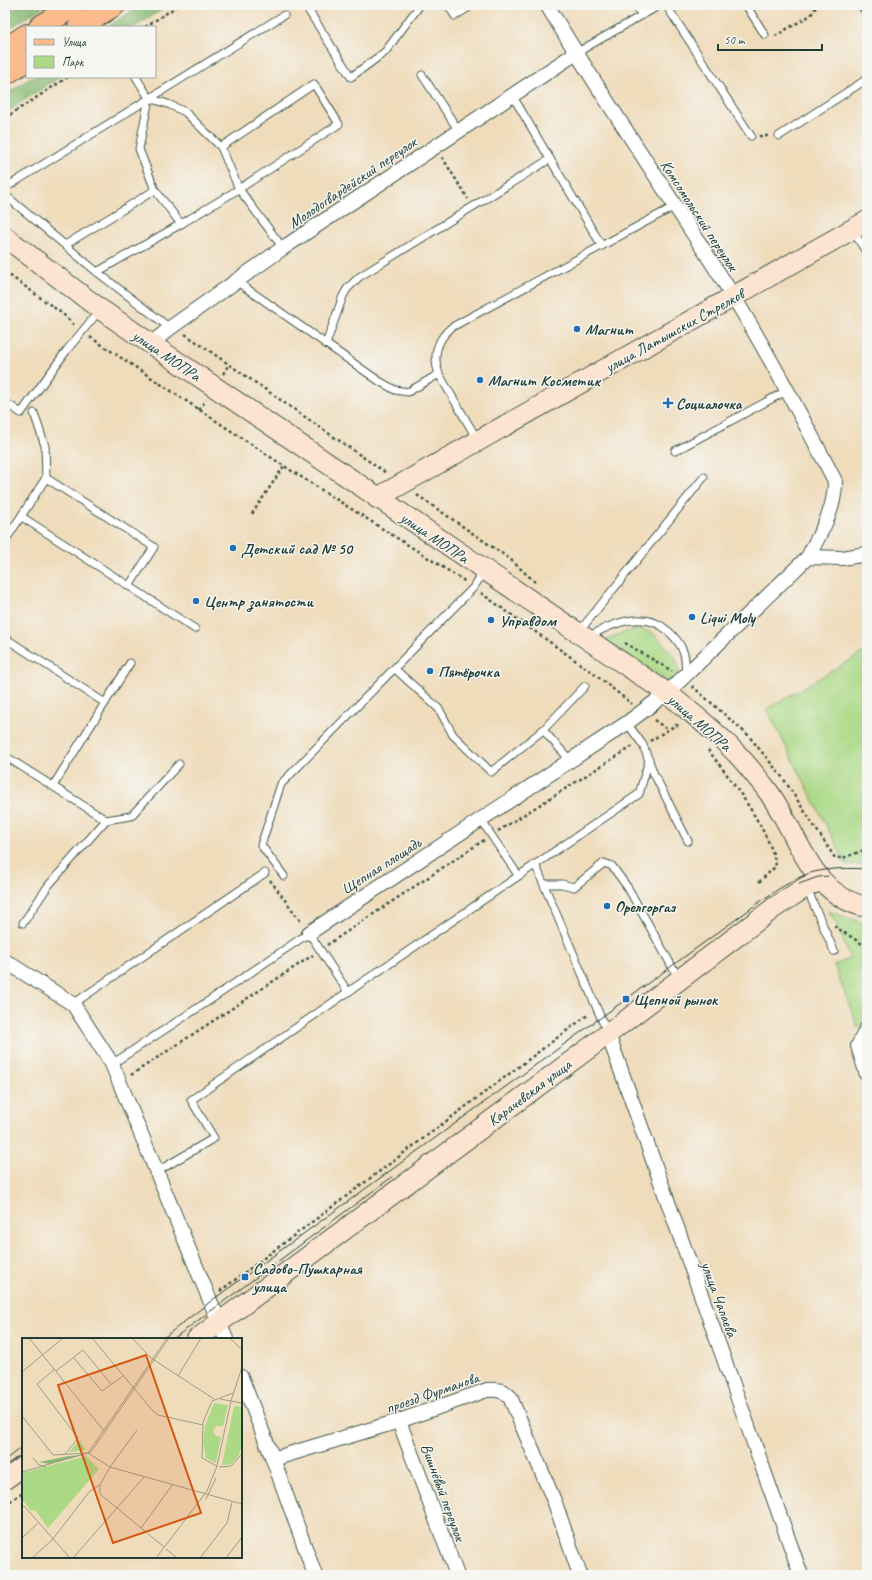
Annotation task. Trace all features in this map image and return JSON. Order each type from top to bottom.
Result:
[{"type":"main road","points":[[42,26],[75,5]]},
{"type":"main road","points":[[81,26],[114,5]]},
{"type":"main road","points":[[5,49],[26,36]]},
{"type":"main road","points":[[5,74],[26,61]]},
{"type":"street","name":"Комсомольский переулок","points":[[547,5],[576,53],[733,297],[788,390],[835,482],[835,496],[830,512],[808,557],[684,677]]},
{"type":"street","name":"Молодогвардейский переулок","points":[[151,344],[172,327],[283,248],[576,53]]},
{"type":"street","name":"улица Латышских Стрелков","points":[[377,498],[859,225]]},
{"type":"street","name":"улица МОПРа","points":[[5,237],[100,309],[377,498],[486,570],[589,633],[667,693],[704,723],[731,749],[765,788],[789,826],[814,872],[813,884]]},
{"type":"street","points":[[808,557],[842,558],[867,554]]},
{"type":"street","name":"Щепная площадь","points":[[309,933],[627,723],[667,693],[684,677]]},
{"type":"street","points":[[813,884],[854,903],[867,907]]},
{"type":"street","name":"Карачевская улица","points":[[199,1338],[223,1331],[679,979],[775,907],[813,884]]},
{"type":"street","points":[[5,961],[73,1004],[112,1064],[158,1171],[223,1331]]},
{"type":"street","points":[[867,1028],[858,1046],[867,1075]]},
{"type":"street","name":"улица Чапаева","points":[[608,1034],[801,1575]]},
{"type":"street","points":[[242,1380],[273,1459],[315,1575]]},
{"type":"street","name":"проезд Фурманова","points":[[273,1459],[399,1421],[487,1390],[495,1389],[504,1392],[510,1397],[555,1503],[580,1575]]},
{"type":"street","name":"Вишнёвый переулок","points":[[399,1421],[457,1575]]},
{"type":"street","points":[[5,1479],[22,1467]]},
{"type":"lane","points":[[5,8],[9,5]]},
{"type":"lane","points":[[305,5],[351,77],[385,52],[420,5]]},
{"type":"lane","points":[[448,5],[455,16],[472,5]]},
{"type":"lane","points":[[635,5],[642,15]]},
{"type":"lane","points":[[576,53],[660,5]]},
{"type":"lane","points":[[666,5],[751,136]]},
{"type":"lane","points":[[746,5],[765,35]]},
{"type":"lane","points":[[861,5],[867,14]]},
{"type":"lane","points":[[5,188],[284,16]]},
{"type":"lane","points":[[422,75],[459,130]]},
{"type":"lane","points":[[137,78],[149,98],[168,104],[185,112],[221,147],[239,189],[283,248]]},
{"type":"lane","points":[[779,136],[867,79]]},
{"type":"lane","points":[[97,272],[239,189],[339,124],[314,84],[221,147]]},
{"type":"lane","points":[[512,95],[602,246]]},
{"type":"lane","points":[[149,98],[139,149],[155,190],[181,224]]},
{"type":"lane","points":[[326,344],[343,296],[352,283],[367,271],[550,159]]},
{"type":"lane","points":[[65,245],[155,190]]},
{"type":"lane","points":[[5,195],[97,272],[172,327]]},
{"type":"lane","points":[[478,441],[439,374],[436,366],[437,347],[441,338],[452,327],[674,206]]},
{"type":"lane","points":[[859,225],[867,253]]},
{"type":"lane","points":[[236,281],[379,381],[395,390],[408,392],[439,374]]},
{"type":"lane","points":[[5,402],[21,413],[81,332],[100,309]]},
{"type":"lane","points":[[676,451],[788,390]]},
{"type":"lane","points":[[5,541],[46,478],[45,446],[34,413]]},
{"type":"lane","points":[[589,633],[704,477]]},
{"type":"lane","points":[[46,478],[154,547],[129,586]]},
{"type":"lane","points":[[22,517],[195,629]]},
{"type":"lane","points":[[284,876],[261,845],[281,784],[473,588],[486,570]]},
{"type":"lane","points":[[589,633],[628,620],[648,619],[661,624],[677,639],[684,654],[684,677]]},
{"type":"lane","points":[[5,638],[105,703]]},
{"type":"lane","points":[[53,786],[130,664]]},
{"type":"lane","points":[[395,669],[439,709],[453,735],[491,772],[543,730],[585,686]]},
{"type":"lane","points":[[627,723],[642,743],[654,774],[688,842]]},
{"type":"lane","points":[[543,730],[570,760]]},
{"type":"lane","points":[[5,756],[106,820]]},
{"type":"lane","points":[[158,1171],[214,1138],[192,1100],[518,875],[639,794],[649,760]]},
{"type":"lane","points":[[23,923],[48,886],[106,820],[131,816],[179,764]]},
{"type":"lane","points":[[481,820],[518,875]]},
{"type":"lane","points":[[544,884],[562,884],[574,887],[604,863],[612,866],[628,888],[679,979]]},
{"type":"lane","points":[[535,864],[608,1034]]},
{"type":"lane","points":[[73,1004],[265,873]]},
{"type":"lane","points":[[813,884],[834,951]]},
{"type":"lane","points":[[309,933],[348,992]]},
{"type":"lane","name":"Щепная площадь","points":[[112,1064],[309,933]]},
{"type":"path","points":[[147,26],[179,5]]},
{"type":"path","points":[[765,35],[771,39],[811,14],[817,5]]},
{"type":"path","points":[[5,118],[66,78]]},
{"type":"path","points":[[751,136],[779,136]]},
{"type":"path","points":[[435,147],[473,206]]},
{"type":"path","points":[[5,272],[63,314],[81,332],[473,588],[593,673],[642,712],[668,730]]},
{"type":"path","points":[[172,327],[510,559],[540,586]]},
{"type":"path","points":[[252,514],[284,466]]},
{"type":"path","points":[[589,633],[684,677],[748,735],[783,778],[835,858],[843,858],[867,849]]},
{"type":"path","points":[[120,1082],[491,835],[642,743],[676,725],[684,727]]},
{"type":"path","points":[[704,746],[745,801],[775,855],[776,866],[759,882]]},
{"type":"path","points":[[265,873],[309,933]]},
{"type":"path","points":[[833,925],[867,947]]},
{"type":"path","points":[[210,1299],[597,1008]]},
{"type":"path","points":[[5,1505],[22,1493]]},
{"type":"green space","points":[[21,5],[46,5],[5,31],[5,15]]},
{"type":"green space","points":[[140,5],[169,5],[137,26],[108,26]]},
{"type":"green space","points":[[30,78],[58,78],[5,113],[5,95]]},
{"type":"green space","points":[[639,629],[653,633],[675,657],[679,672],[668,682],[606,640],[625,632]]},
{"type":"green space","points":[[867,650],[867,865],[846,864],[767,709]]},
{"type":"green space","points":[[828,911],[867,924],[867,1023],[858,1028],[834,965],[850,958],[836,923]]},
{"type":"tram line","points":[[163,1338],[211,1301],[768,896],[796,879],[814,872],[854,868],[867,869]]},
{"type":"tram line","points":[[799,884],[818,877],[828,876]]},
{"type":"tram line","points":[[174,1338],[392,1177]]},
{"type":"tram line","points":[[5,1460],[22,1447]]},
{"type":"tram line","points":[[5,1468],[22,1455]]},
{"type":"place","name":"Магнит","points":[[577,329]]},
{"type":"place","name":"Магнит Косметик","points":[[480,380]]},
{"type":"place","name":"Социалочка","points":[[668,403]]},
{"type":"place","name":"Детский сад № 50","points":[[233,548]]},
{"type":"place","name":"Центр занятости","points":[[196,601]]},
{"type":"place","name":"Liqui Moly","points":[[692,617]]},
{"type":"place","name":"Управдом","points":[[491,620]]},
{"type":"place","name":"Пятёрочка","points":[[430,671]]},
{"type":"place","name":"Орелгоргаз","points":[[607,906]]},
{"type":"place","name":"Щепной рынок","points":[[626,999]]},
{"type":"place","name":"Садово-Пушкарная улица","points":[[245,1277]]}]
